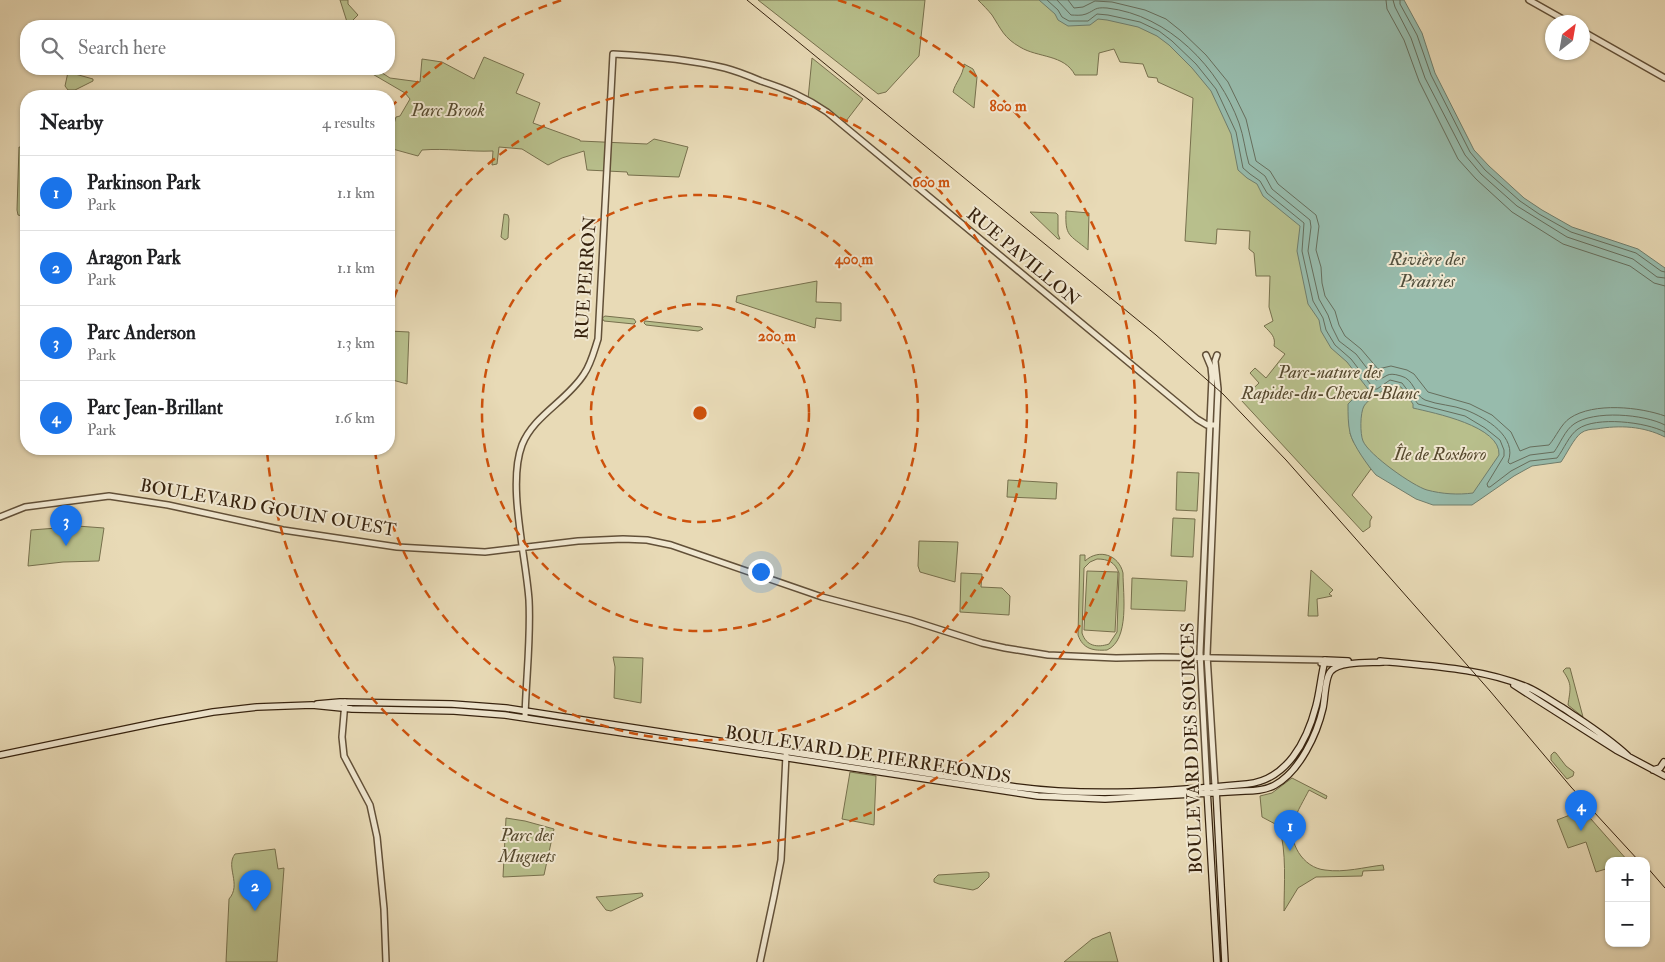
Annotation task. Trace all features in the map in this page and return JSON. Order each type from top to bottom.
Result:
[{"type":"main road","name":"BOULEVARD DE PIERREFONDS","points":[[1216,790],[1260,782],[1276,774],[1287,765],[1301,744],[1311,721],[1316,707],[1325,662]]},
{"type":"main road","name":"BOULEVARD GOUIN OUEST","points":[[1325,662],[1383,662],[1445,668],[1504,679],[1616,750],[1665,776]]},
{"type":"main road","name":"BOULEVARD GOUIN OUEST","points":[[1343,664],[1383,662]]},
{"type":"main road","name":"BOULEVARD DE PIERREFONDS","points":[[0,755],[65,740],[207,714],[257,707],[345,705],[525,714],[786,755],[1044,790],[1099,793],[1264,789],[1287,776],[1303,754],[1323,708],[1329,673],[1343,664]]},
{"type":"main road","points":[[1653,770],[1660,768],[1664,762]]},
{"type":"main road","name":"BOULEVARD DES SOURCES","points":[[1207,790],[1217,962]]},
{"type":"main road","name":"BOULEVARD DES SOURCES","points":[[1216,790],[1226,962]]},
{"type":"street","points":[[1530,0],[1556,15]]},
{"type":"street","points":[[1590,36],[1665,78]]},
{"type":"street","name":"RUE PAVILLON","points":[[613,54],[664,57],[726,68],[789,90],[808,99],[827,112],[1197,419],[1216,426]]},
{"type":"street","name":"RUE PERRON","points":[[525,714],[529,605],[517,491],[519,459],[526,435],[584,374],[598,339],[613,54]]},
{"type":"street","name":"BOULEVARD DES SOURCES","points":[[1206,355],[1212,371],[1200,658],[1207,790]]},
{"type":"street","name":"BOULEVARD DES SOURCES","points":[[1216,790],[1207,659],[1218,386],[1215,361],[1217,355]]},
{"type":"street","name":"BOULEVARD GOUIN OUEST","points":[[0,516],[29,506],[114,497],[168,505],[283,530],[371,544],[477,552],[592,540],[652,540],[822,597],[910,620],[990,645],[1053,655],[1116,658],[1296,660],[1343,664]]},
{"type":"street","points":[[345,705],[342,737],[344,756],[370,805],[377,837],[384,909],[386,962]]},
{"type":"street","points":[[760,962],[780,862],[786,755]]},
{"type":"green space","points":[[340,0],[348,0],[348,4],[358,15],[353,20],[346,20]]},
{"type":"green space","points":[[758,0],[925,0],[919,56],[886,92],[878,94]]},
{"type":"green space","name":"Parc-nature des Rapides-du-Cheval-Blanc","points":[[978,0],[1144,0],[1520,436],[1476,498],[1430,498],[1391,478],[1350,433],[1371,469],[1352,495],[1372,517],[1370,527],[1363,532],[1241,400],[1259,383],[1250,373],[1255,368],[1266,378],[1285,354],[1274,346],[1274,338],[1264,326],[1273,321],[1269,307],[1270,276],[1256,276],[1254,253],[1249,249],[1250,231],[1217,229],[1216,244],[1185,241],[1193,98],[1158,82],[1157,78],[1148,77],[1143,64],[1120,62],[1114,49],[1099,53],[1097,75],[1075,75],[1064,63],[1027,51],[1015,44],[1006,37],[992,15]]},
{"type":"green space","name":"Parc Brook","points":[[484,57],[524,74],[516,93],[540,103],[533,123],[580,141],[647,144],[654,139],[688,147],[679,177],[628,175],[627,172],[587,170],[584,151],[548,165],[522,149],[499,147],[497,164],[492,165],[493,151],[422,150],[418,156],[395,150],[396,117],[400,116],[410,99],[405,93],[374,75],[385,75],[390,78],[420,82],[422,59],[442,62],[474,79]]},
{"type":"green space","points":[[812,58],[863,99],[843,125],[808,99]]},
{"type":"green space","points":[[964,64],[973,69],[977,77],[974,108],[953,92]]},
{"type":"green space","points":[[67,75],[79,75],[93,79],[93,81],[75,90],[68,90],[65,86]]},
{"type":"green space","points":[[19,147],[20,216],[18,215]]},
{"type":"green space","points":[[1066,211],[1089,213],[1088,250],[1072,237],[1068,231]]},
{"type":"green space","points":[[1030,212],[1056,213],[1058,215],[1058,234],[1060,239],[1058,239]]},
{"type":"green space","points":[[504,214],[508,215],[509,219],[508,238],[505,240],[501,237]]},
{"type":"green space","points":[[817,281],[816,302],[841,303],[841,321],[816,318],[815,328],[736,302],[737,296]]},
{"type":"green space","points":[[605,316],[634,319],[636,322],[634,324],[604,321],[602,318]]},
{"type":"green space","points":[[645,321],[701,327],[703,329],[698,331],[646,325]]},
{"type":"green space","points":[[395,331],[409,332],[407,384],[395,381]]},
{"type":"green space","points":[[1177,472],[1199,473],[1197,511],[1176,510]]},
{"type":"green space","points":[[1210,476],[1212,488],[1208,572],[1206,571]]},
{"type":"green space","points":[[1008,480],[1057,483],[1056,499],[1007,497]]},
{"type":"green space","points":[[1173,518],[1195,519],[1193,557],[1171,556]]},
{"type":"green space","points":[[64,525],[104,528],[99,561],[63,562],[28,566],[31,530],[57,528]]},
{"type":"green space","points":[[919,541],[958,542],[955,582],[920,572],[918,566]]},
{"type":"green space","points":[[1080,555],[1085,555],[1085,561],[1096,555],[1108,555],[1117,562],[1123,573],[1124,616],[1119,637],[1114,645],[1107,650],[1097,650],[1086,646],[1078,635]],"holes":[[[1101,559],[1113,564],[1119,573],[1117,632],[1109,644],[1096,646],[1086,641],[1082,633],[1084,568],[1090,562]]]},
{"type":"green space","points":[[1311,570],[1333,590],[1329,594],[1332,596],[1317,599],[1318,616],[1308,616]]},
{"type":"green space","points":[[1087,571],[1118,572],[1115,632],[1084,630]]},
{"type":"green space","points":[[961,573],[982,574],[981,587],[1002,588],[1010,596],[1009,615],[960,612]]},
{"type":"green space","points":[[1132,578],[1187,581],[1185,611],[1131,609]]},
{"type":"green space","points":[[613,657],[643,658],[641,703],[614,698],[615,667]]},
{"type":"green space","points":[[1566,668],[1570,668],[1583,717],[1568,705],[1570,684],[1563,671]]},
{"type":"green space","points":[[364,706],[446,706],[506,711]]},
{"type":"green space","points":[[1554,752],[1574,772],[1573,776],[1567,779],[1551,760],[1551,755]]},
{"type":"green space","points":[[850,772],[876,776],[874,825],[842,819]]},
{"type":"green space","points":[[1292,778],[1327,796],[1326,799],[1309,790],[1295,817],[1292,829],[1293,837],[1299,853],[1304,859],[1317,868],[1332,871],[1383,865],[1384,870],[1363,871],[1362,876],[1316,877],[1298,888],[1284,911],[1285,869],[1282,836],[1279,826],[1262,817],[1260,796],[1272,793]]},
{"type":"green space","points":[[1583,810],[1624,857],[1605,857],[1605,869],[1596,872],[1586,842],[1568,848],[1557,820]]},
{"type":"green space","name":"Parc des Muguets","points":[[506,818],[554,829],[544,875],[503,877]]},
{"type":"green space","points":[[275,849],[278,869],[284,868],[277,962],[226,962],[229,899],[234,887],[232,859],[235,854]]},
{"type":"green space","points":[[987,872],[989,877],[978,888],[973,890],[934,882],[938,875]]},
{"type":"green space","points":[[642,893],[643,896],[611,911],[606,910],[596,897]]},
{"type":"green space","points":[[1110,932],[1118,962],[1064,962],[1092,939]]},
{"type":"water","name":"Rivière des Prairies","points":[[1039,0],[1404,0],[1422,33],[1435,73],[1474,150],[1489,166],[1524,198],[1542,210],[1572,227],[1638,249],[1665,268],[1665,437],[1657,433],[1631,427],[1586,430],[1576,439],[1561,462],[1532,466],[1472,505],[1433,505],[1416,499],[1376,475],[1354,443],[1348,423],[1348,404],[1353,399],[1366,396],[1368,389],[1347,362],[1331,348],[1321,331],[1319,320],[1308,304],[1297,251],[1300,226],[1263,196],[1257,184],[1238,170],[1231,134],[1211,91],[1192,68],[1157,36],[1138,27],[1107,20],[1098,19],[1090,25],[1068,26],[1058,20],[1055,14]],"holes":[[[1391,385],[1401,387],[1413,404],[1413,408],[1465,422],[1489,436],[1497,445],[1499,455],[1473,493],[1444,493],[1420,487],[1392,469],[1367,447],[1363,441],[1361,429],[1364,406]]]},
{"type":"tram line","points":[[747,0],[1156,335],[1223,394],[1286,460],[1490,691],[1571,787],[1635,857]]},
{"type":"tram line","points":[[1650,871],[1665,888]]},
{"type":"place","name":"Parc Anderson","points":[[66,546]]},
{"type":"place","name":"Parc Jean-Brillant","points":[[1581,831]]},
{"type":"place","name":"Parkinson Park","points":[[1290,851]]},
{"type":"place","name":"Aragon Park","points":[[255,911]]},
{"type":"park label","name":"Île de Roxboro","points":[[1440,454]]}]
